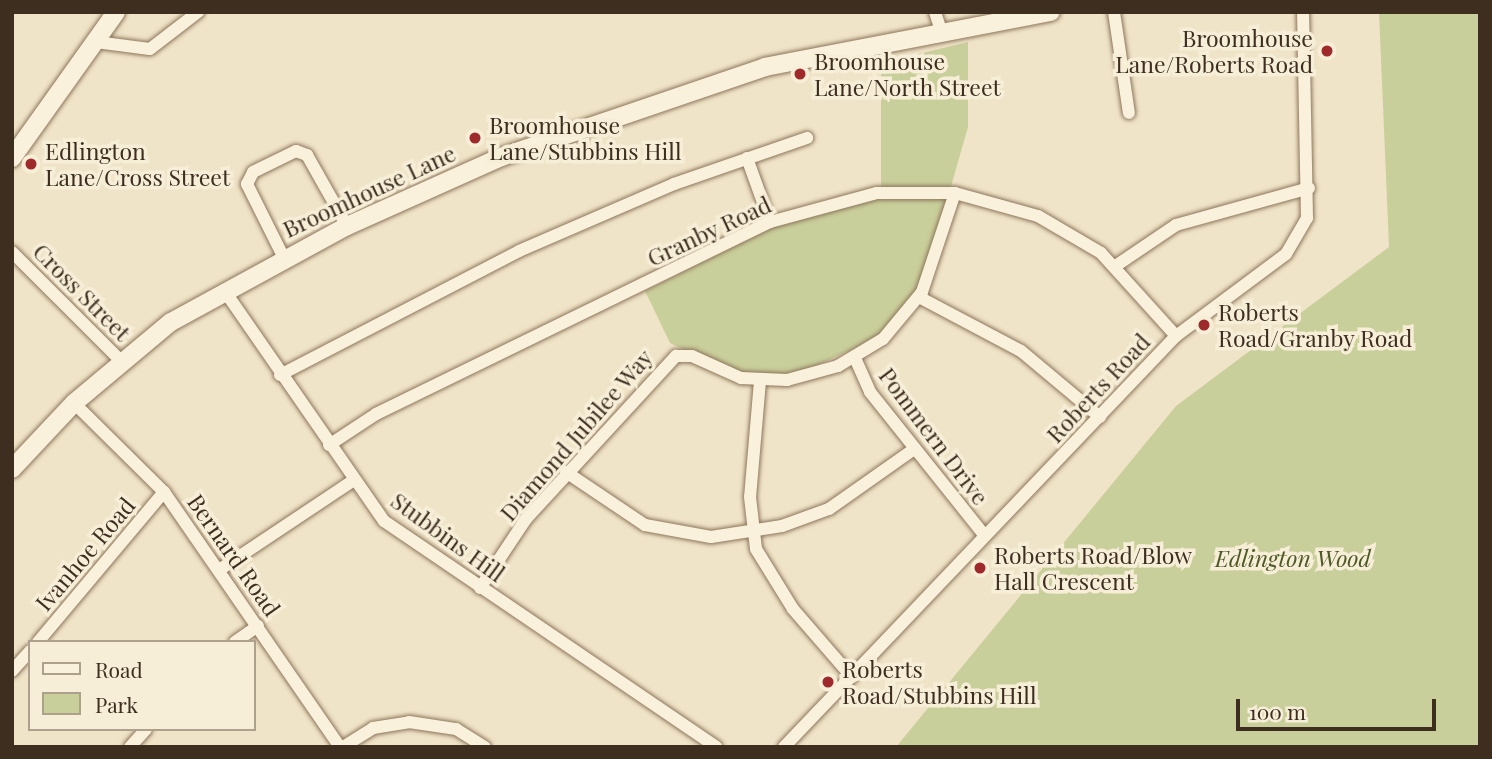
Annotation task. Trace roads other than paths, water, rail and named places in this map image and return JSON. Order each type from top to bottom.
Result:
[{"type":"street","points":[[14,154],[116,12]]},
{"type":"street","points":[[96,42],[150,50],[198,12]]},
{"type":"street","points":[[934,12],[941,30]]},
{"type":"street","name":"Broomhouse Lane","points":[[12,469],[74,403],[122,362],[224,290],[347,226],[634,107],[765,67],[941,30],[1051,12]]},
{"type":"street","points":[[1114,12],[1129,113]]},
{"type":"street","name":"Roberts Road","points":[[784,747],[1176,336],[1286,254],[1307,218],[1309,188],[1303,12]]},
{"type":"street","points":[[280,375],[519,251],[747,158],[807,138]]},
{"type":"street","points":[[284,258],[247,184],[253,172],[296,150],[307,155],[347,226]]},
{"type":"street","points":[[747,158],[771,222]]},
{"type":"street","points":[[1114,267],[1176,225],[1309,188]]},
{"type":"street","name":"Granby Road","points":[[328,445],[387,408],[771,222],[877,192],[955,193],[1038,216],[1114,267],[1176,336]]},
{"type":"street","name":"Diamond Jubilee Way","points":[[480,588],[566,472],[676,356],[760,381],[805,377],[855,358],[894,329],[919,297],[955,193]]},
{"type":"street","name":"Cross Street","points":[[12,252],[122,362]]},
{"type":"street","name":"Stubbins Hill","points":[[224,290],[351,482],[384,522],[717,747]]},
{"type":"street","points":[[919,297],[1021,351],[1100,417]]},
{"type":"street","name":"Pommern Drive","points":[[855,358],[870,392],[985,536]]},
{"type":"street","points":[[760,381],[753,532],[787,600],[852,677]]},
{"type":"street","name":"Bernard Road","points":[[74,403],[164,492],[222,568],[258,626],[341,747]]},
{"type":"street","points":[[566,472],[645,525],[677,535],[753,532],[829,509],[914,449]]},
{"type":"street","points":[[222,568],[351,482]]},
{"type":"street","name":"Ivanhoe Road","points":[[40,640],[164,492]]},
{"type":"street","points":[[238,640],[258,626]]},
{"type":"street","points":[[12,671],[28,653]]},
{"type":"street","points":[[341,747],[373,728],[410,722],[456,729],[485,747]]},
{"type":"street","points":[[130,747],[144,731]]},
{"type":"place","name":"Broomhouse Lane/Roberts Road","points":[[1327,51]]},
{"type":"place","name":"Broomhouse Lane/North Street","points":[[800,74]]},
{"type":"place","name":"Broomhouse Lane/Stubbins Hill","points":[[475,138]]},
{"type":"place","name":"Edlington Lane/Cross Street","points":[[31,164]]},
{"type":"place","name":"Roberts Road/Granby Road","points":[[1204,325]]},
{"type":"place","name":"Roberts Road/Blow Hall Crescent","points":[[980,568]]},
{"type":"place","name":"Roberts Road/Stubbins Hill","points":[[828,682]]},
{"type":"park label","name":"Edlington Wood","points":[[1293,558]]}]
